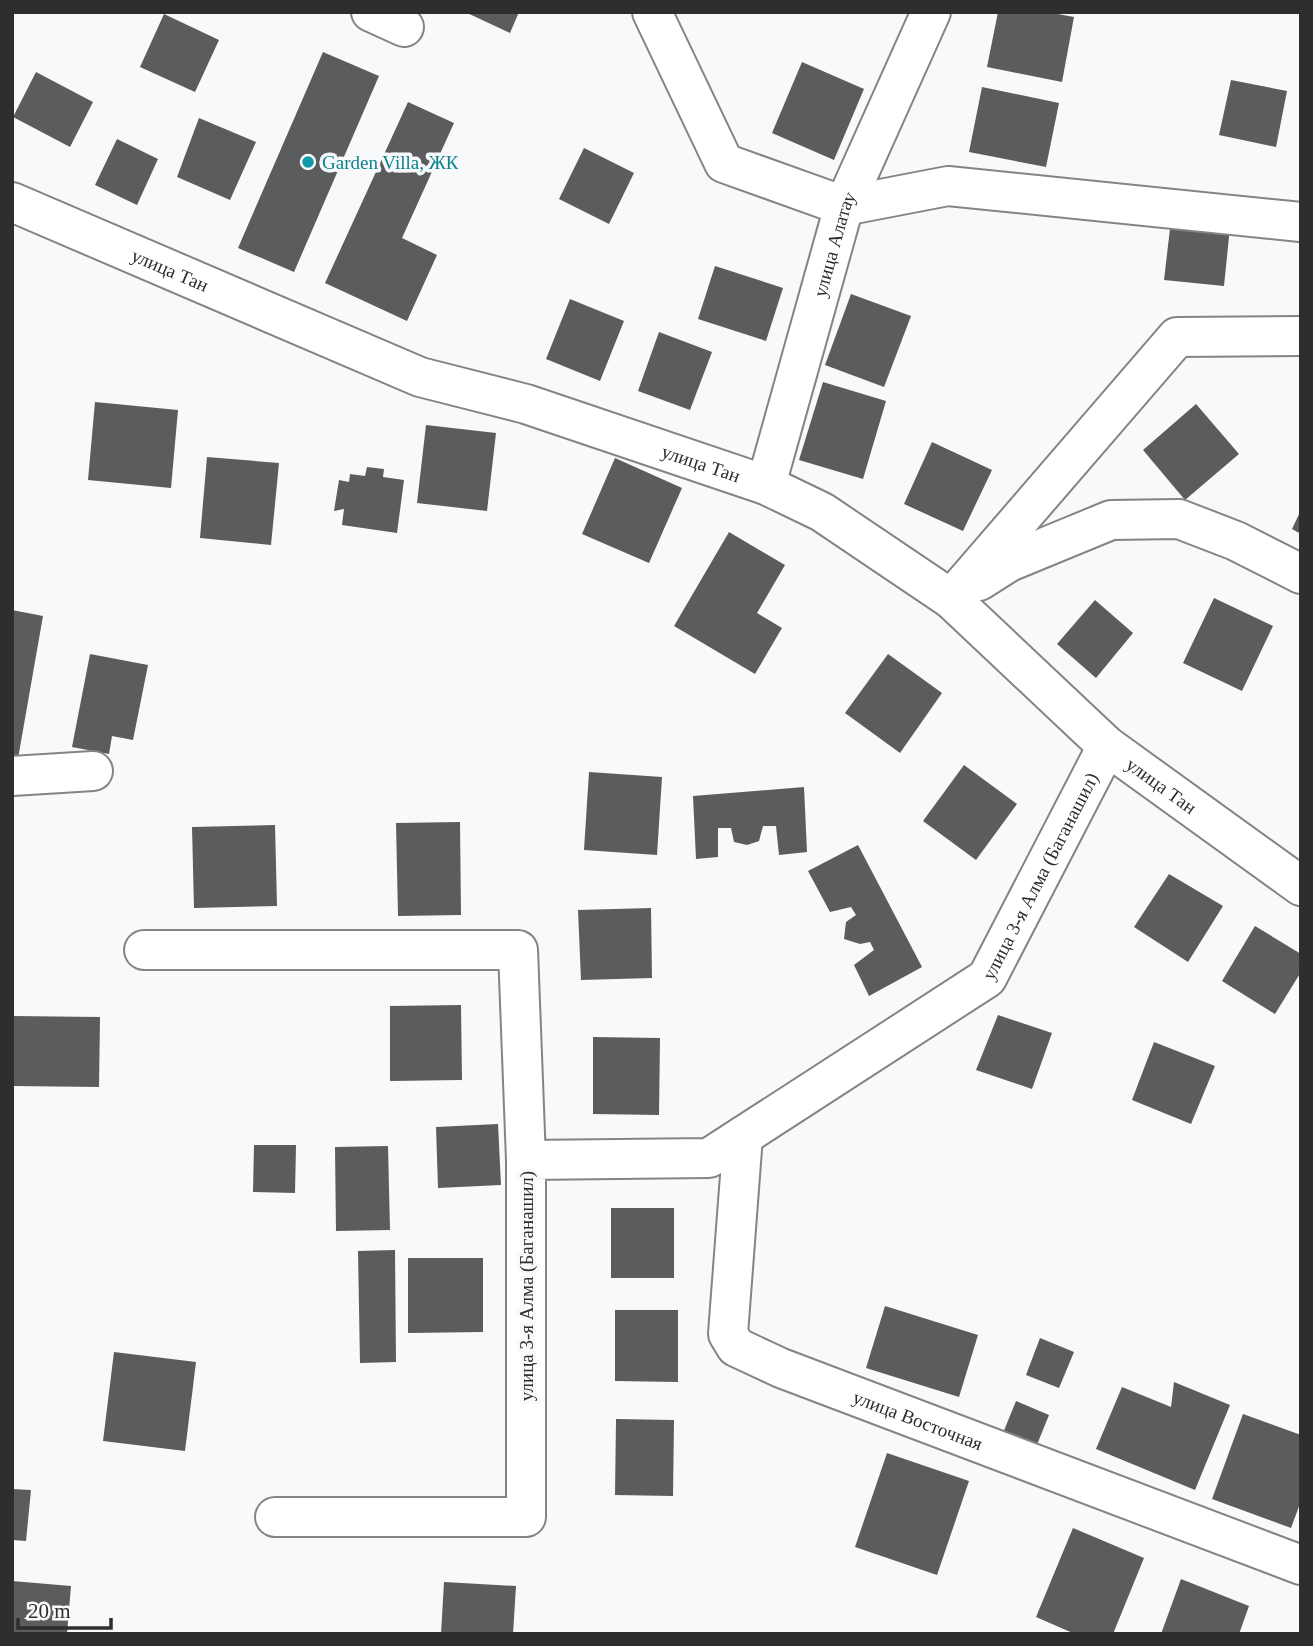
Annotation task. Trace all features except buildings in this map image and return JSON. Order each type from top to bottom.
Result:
[{"type":"street","points":[[652,12],[724,163],[844,206],[948,186],[1301,222]]},
{"type":"street","name":"улица Алатау","points":[[766,485],[844,206],[931,12]]},
{"type":"street","name":"улица Тан","points":[[12,202],[420,377],[526,404],[766,485],[822,512],[950,599],[1107,746],[1301,886]]},
{"type":"street","points":[[950,599],[1177,337],[1301,336]]},
{"type":"street","points":[[950,599],[1009,562],[1111,520],[1179,519],[1236,541],[1301,574]]},
{"type":"street","name":"улица 3-я Алма (Баганашил)","points":[[275,1517],[526,1517],[526,1160],[709,1158],[987,978],[1107,746]]},
{"type":"street","points":[[12,776],[93,771]]},
{"type":"street","points":[[144,950],[518,950],[526,1160]]},
{"type":"street","name":"улица Восточная","points":[[743,1136],[728,1334],[736,1347],[794,1373],[1301,1565]]},
{"type":"place","name":"Garden Villa, ЖК","points":[[308,162]]}]
